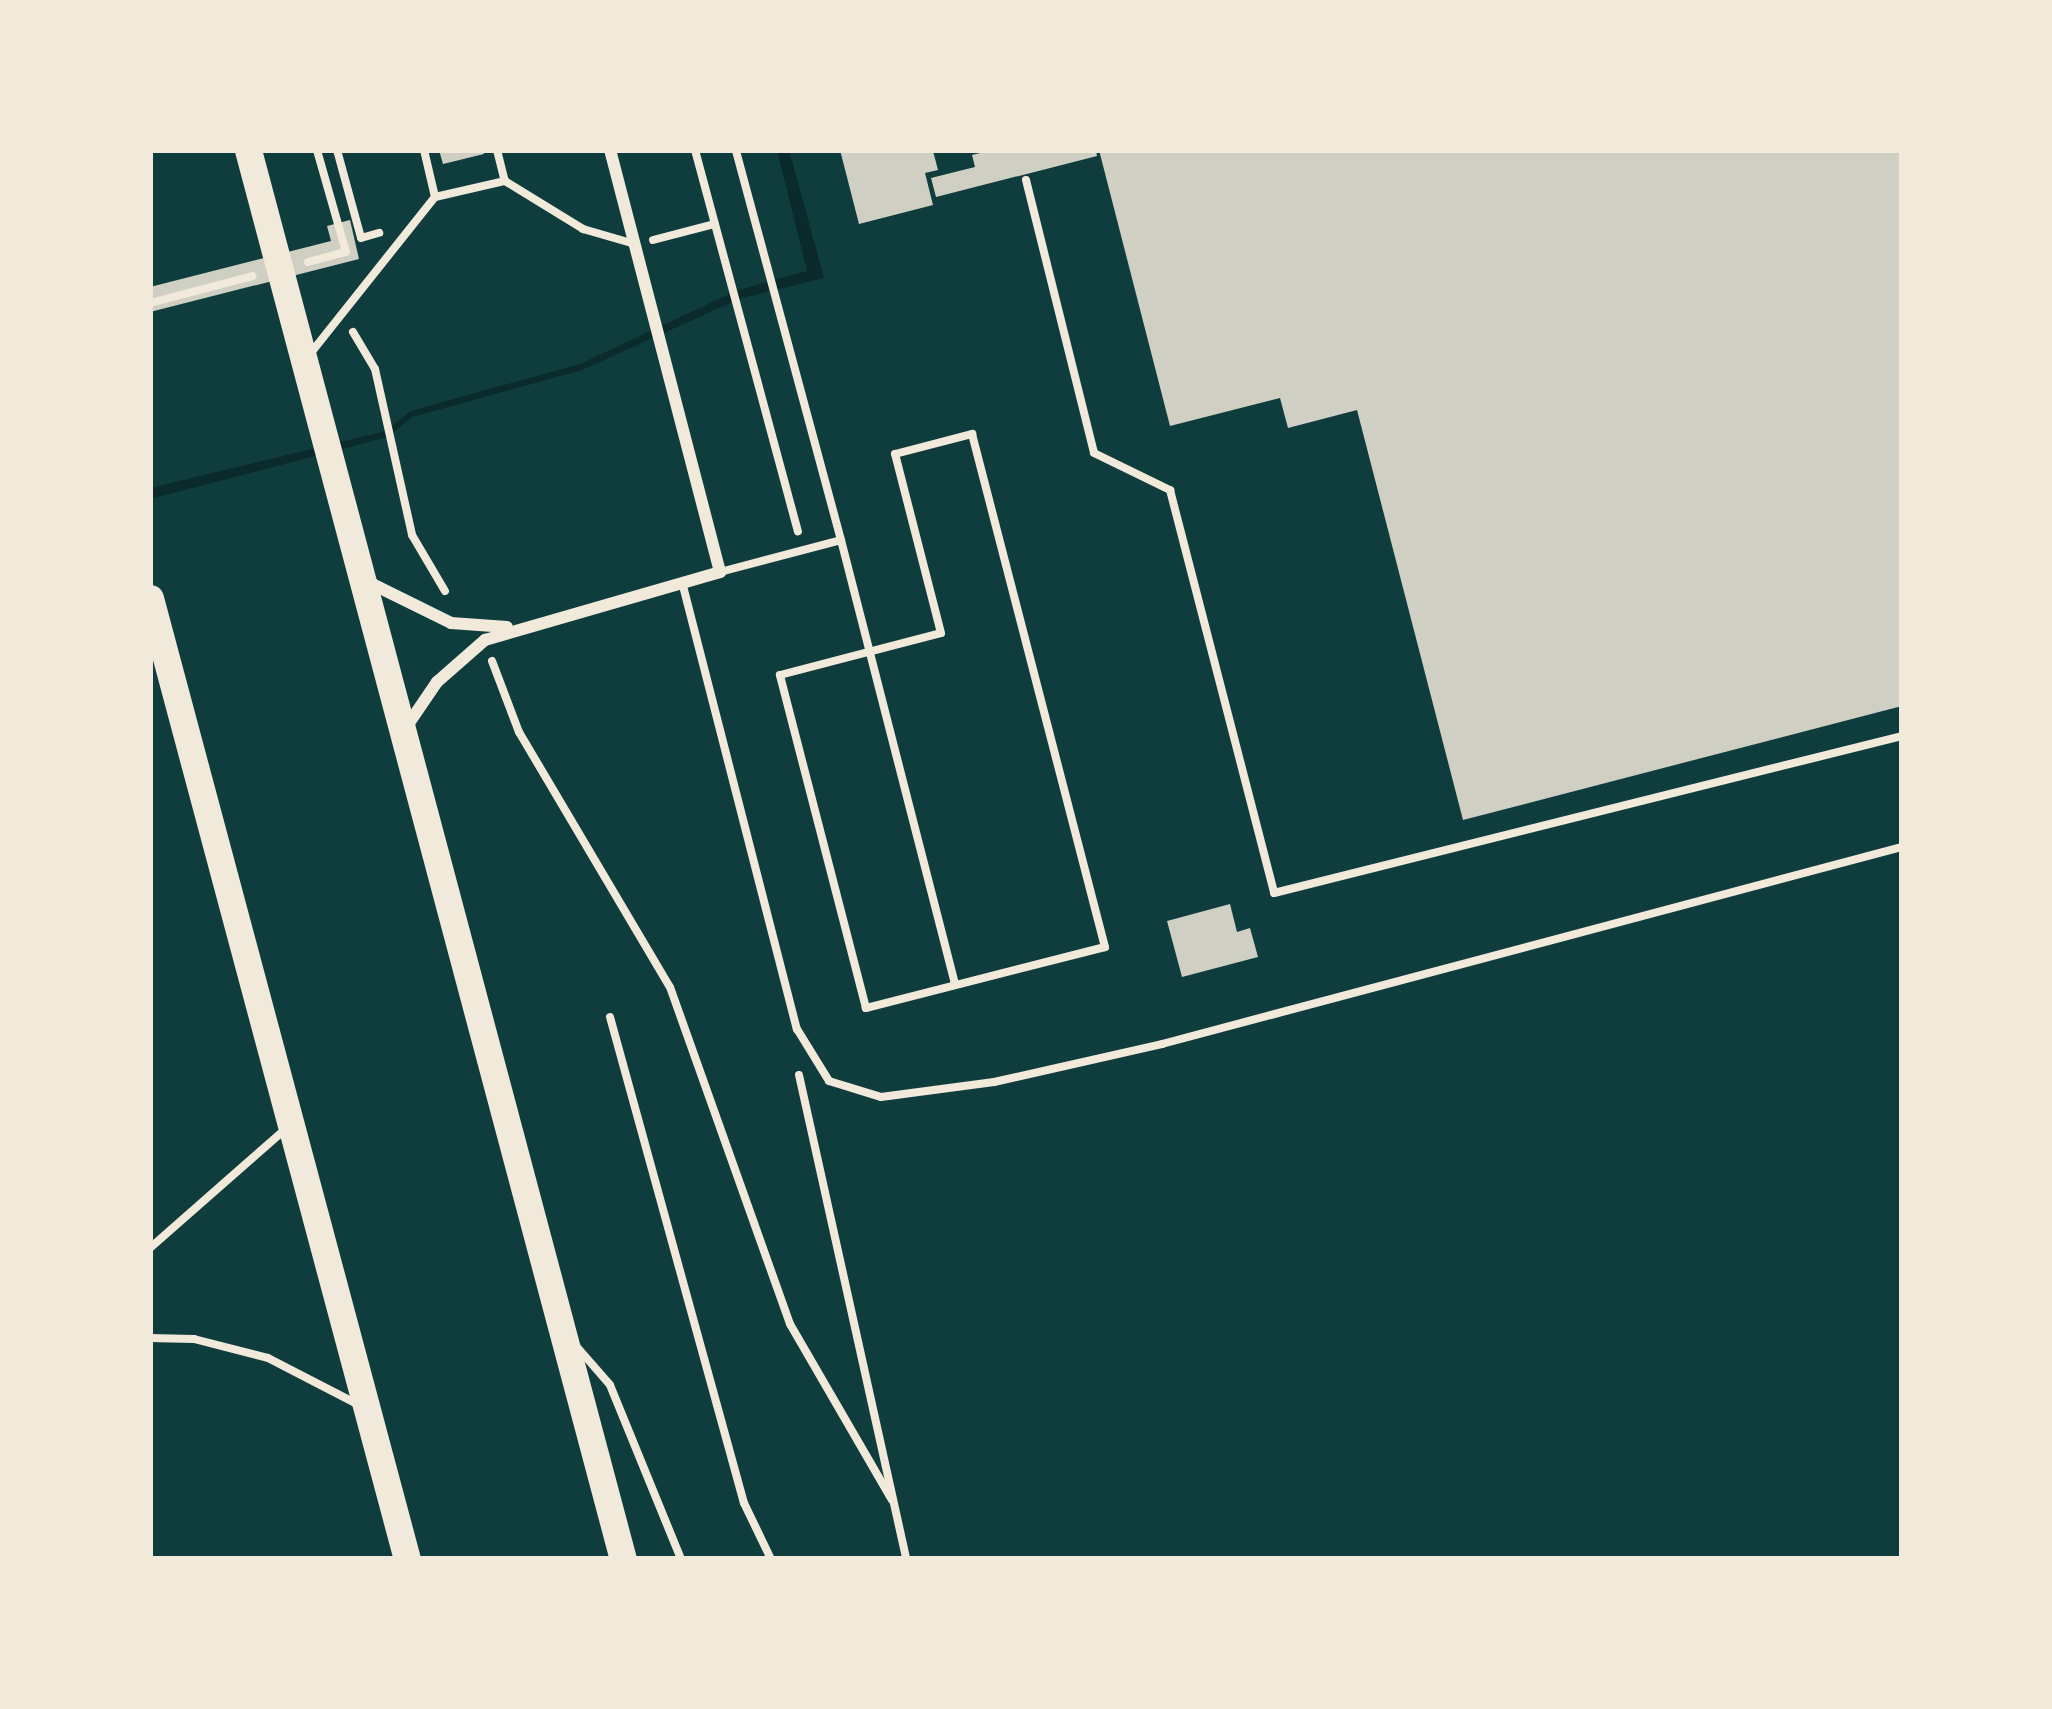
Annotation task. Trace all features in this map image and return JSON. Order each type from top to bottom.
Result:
[{"type":"highway","points":[[248,150],[400,736],[568,1337],[623,1559]]},
{"type":"highway","points":[[150,598],[407,1559]]},
{"type":"street","points":[[358,577],[451,623],[483,633],[720,572],[610,150]]},
{"type":"street","points":[[400,736],[437,682],[483,633]]},
{"type":"lane","points":[[424,150],[435,197]]},
{"type":"lane","points":[[497,150],[505,181]]},
{"type":"lane","points":[[736,150],[956,986]]},
{"type":"lane","points":[[1026,180],[1094,453],[1170,490],[1274,893],[1902,736]]},
{"type":"lane","points":[[303,365],[342,307],[435,197],[505,181],[584,229],[635,244]]},
{"type":"lane","points":[[972,434],[1105,947],[956,986],[866,1008],[780,675],[941,633],[895,454],[972,434]]},
{"type":"lane","points":[[720,572],[841,540]]},
{"type":"lane","points":[[682,582],[797,1029],[829,1082],[881,1096],[994,1082],[1902,847]]},
{"type":"lane","points":[[610,1017],[744,1503],[771,1559]]},
{"type":"lane","points":[[150,1248],[288,1126]]},
{"type":"lane","points":[[568,1337],[610,1385],[681,1559]]},
{"type":"lane","points":[[150,1338],[194,1339],[268,1358],[364,1407]]},
{"type":"path","points":[[317,150],[346,252]]},
{"type":"path","points":[[338,150],[363,250]]},
{"type":"path","points":[[695,150],[803,550]]},
{"type":"path","points":[[635,244],[715,224]]},
{"type":"path","points":[[361,238],[410,226]]},
{"type":"path","points":[[342,307],[375,369],[412,535],[431,577],[483,633],[519,732],[670,987],[790,1324],[892,1500]]},
{"type":"path","points":[[797,1029],[800,1099],[847,1268],[906,1559]]},
{"type":"water","points":[[777,150],[789,150],[824,278],[739,299],[582,370],[412,417],[388,437],[150,499],[150,488],[386,431],[410,411],[580,364],[738,290],[807,271]]},
{"type":"building","points":[[439,150],[482,150],[484,154],[443,164]]},
{"type":"building","points":[[840,150],[933,151],[938,170],[925,173],[933,205],[859,224]]},
{"type":"building","points":[[992,150],[1096,150],[1097,156],[936,197],[931,178],[975,167],[972,155]]},
{"type":"building","points":[[1099,150],[1902,150],[1902,706],[1463,820],[1357,410],[1288,428],[1280,398],[1170,426]]},
{"type":"building","points":[[350,220],[359,259],[150,312],[150,287],[331,241],[327,226]]},
{"type":"building","points":[[1230,904],[1237,932],[1250,928],[1258,957],[1182,977],[1167,921]]}]
